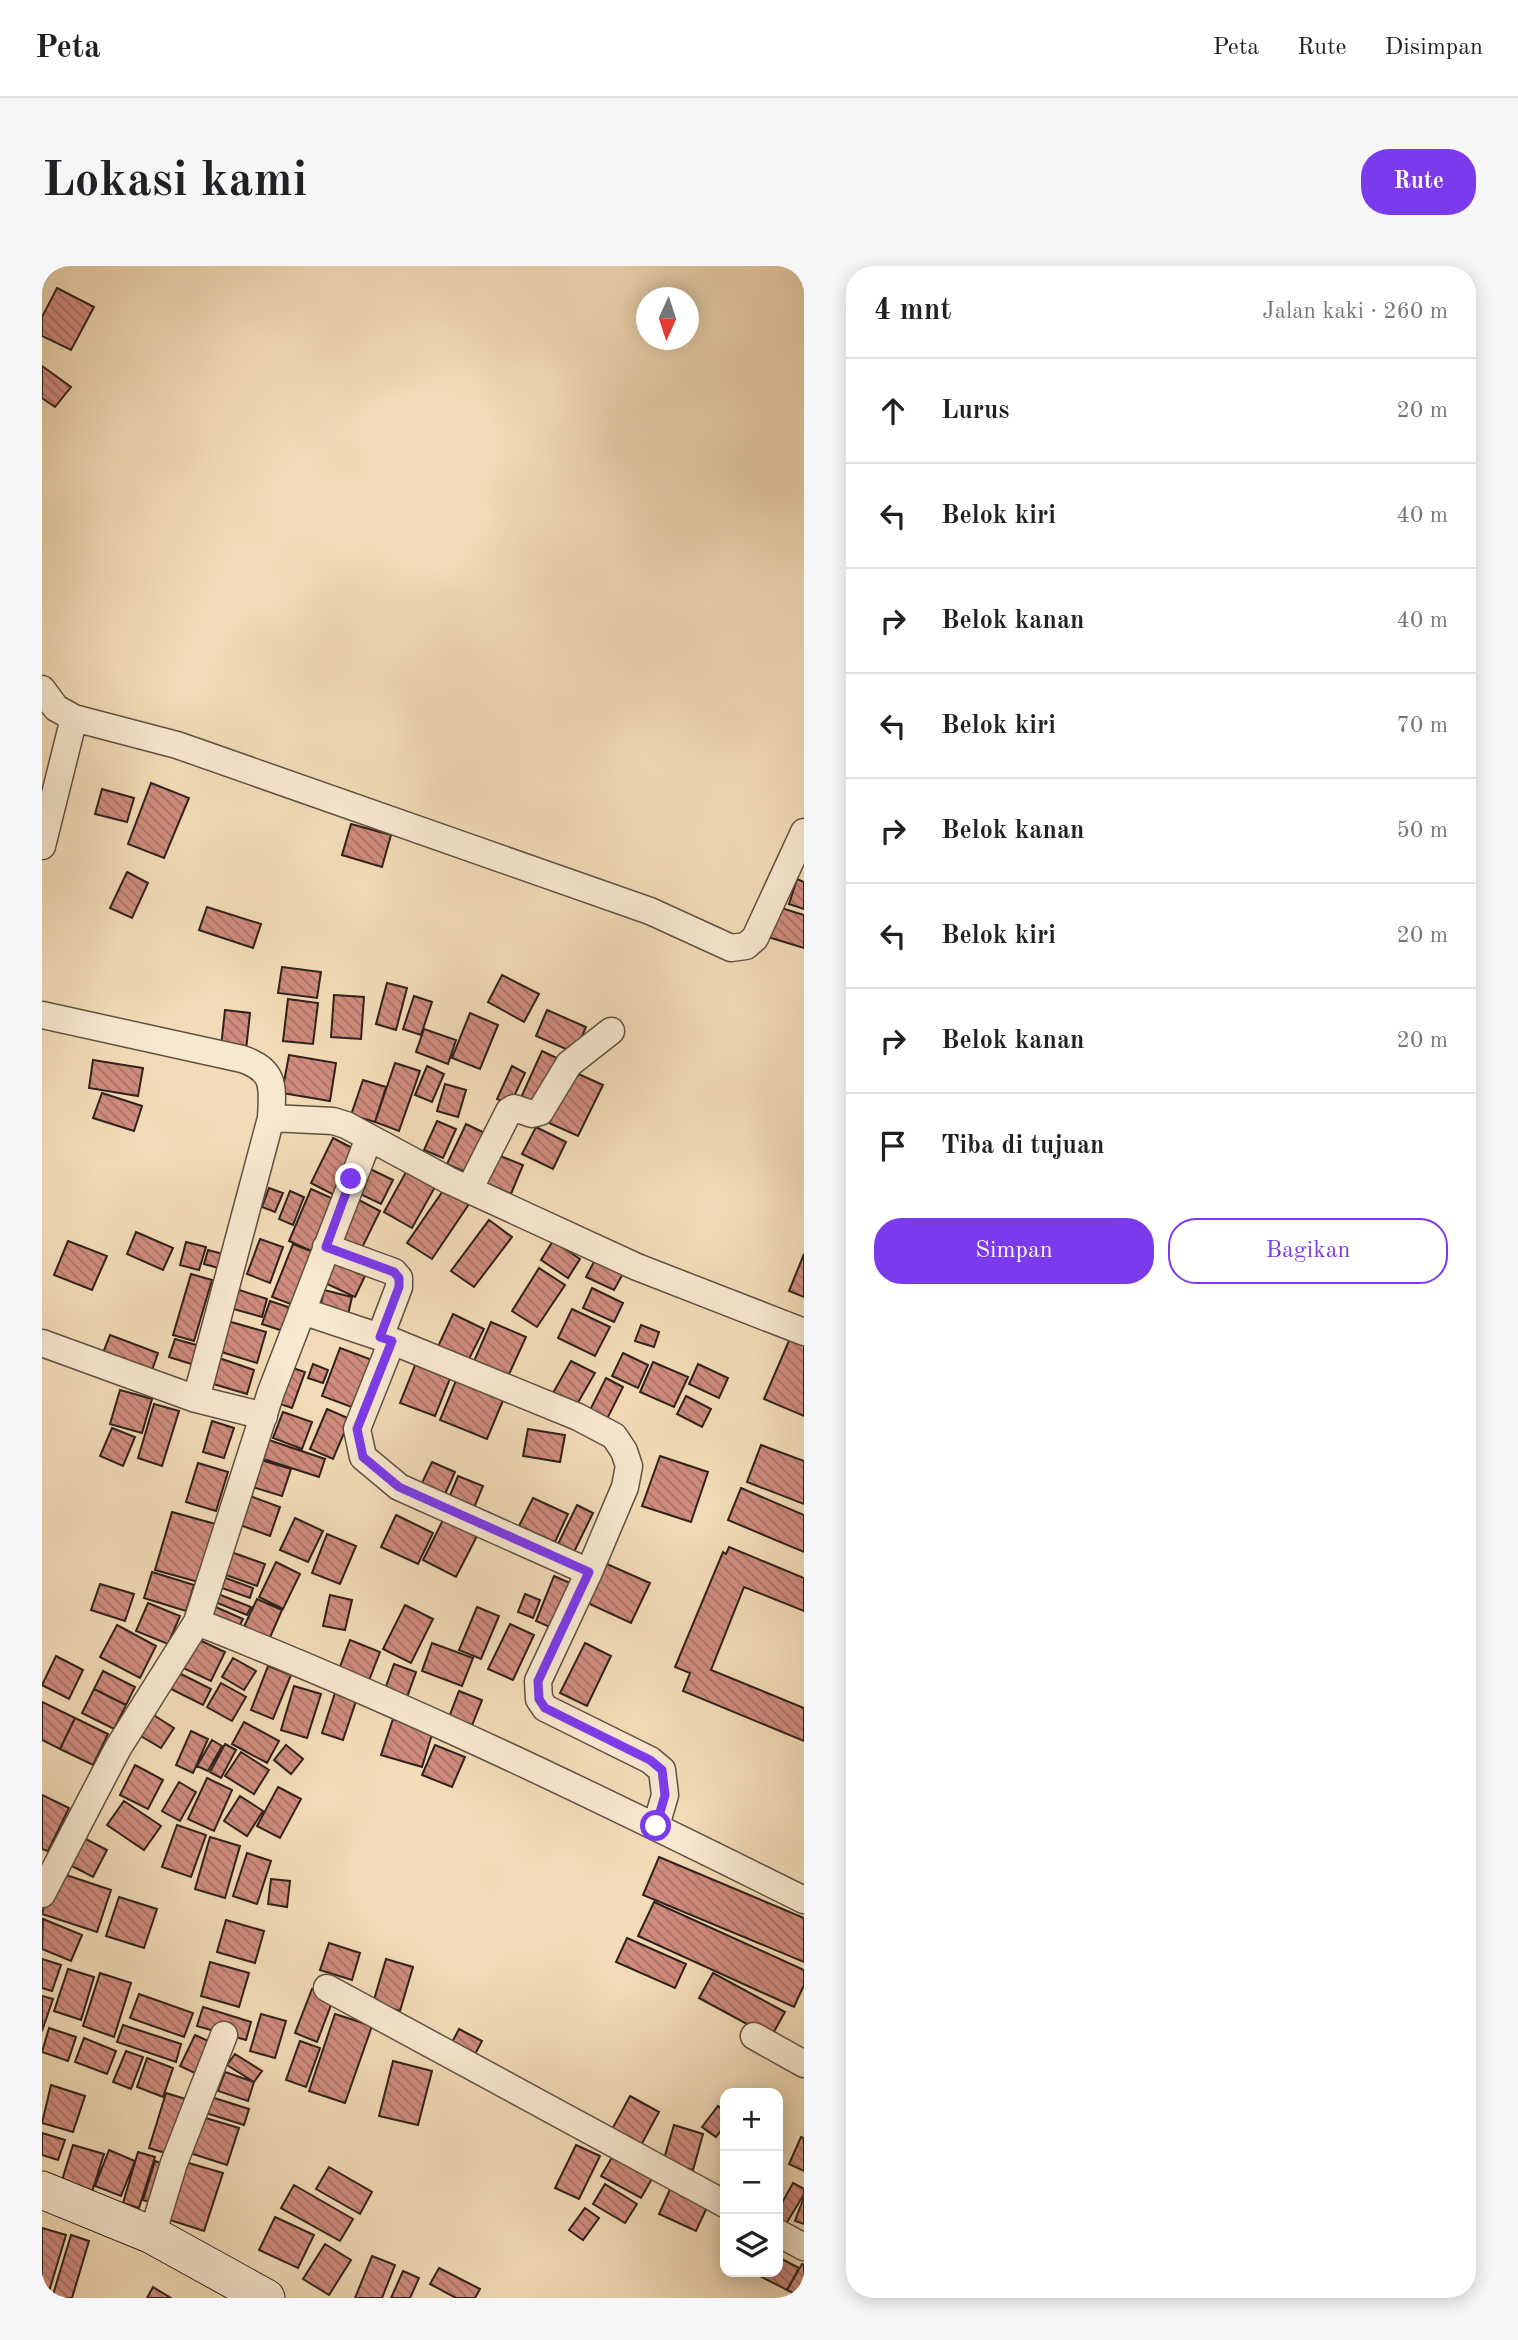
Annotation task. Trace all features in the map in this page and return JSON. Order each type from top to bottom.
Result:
[{"type":"street","points":[[42,689],[56,708],[74,718],[177,745],[243,768],[650,911],[731,948],[746,946],[755,938],[804,832]]},
{"type":"street","points":[[42,846],[74,718]]},
{"type":"street","points":[[42,1016],[261,1066],[270,1079],[271,1118],[196,1399]]},
{"type":"street","points":[[469,1190],[509,1111],[540,1112],[569,1064],[611,1031]]},
{"type":"street","points":[[271,1118],[334,1121],[469,1190],[637,1267],[804,1332]]},
{"type":"street","points":[[42,1894],[118,1748],[197,1622],[264,1416],[369,1138]]},
{"type":"street","points":[[326,1247],[394,1272],[399,1278],[386,1339],[357,1429],[363,1457],[399,1487],[589,1572]]},
{"type":"street","points":[[302,1311],[386,1339],[578,1417],[614,1436],[624,1451],[629,1466],[625,1487],[538,1681],[539,1699],[545,1708],[650,1760],[662,1770],[665,1795],[656,1826]]},
{"type":"street","points":[[42,1343],[196,1399],[264,1416]]},
{"type":"street","points":[[197,1622],[312,1666],[656,1826],[804,1900]]},
{"type":"street","points":[[327,1988],[720,2201]]},
{"type":"street","points":[[152,2235],[174,2163],[224,2035]]},
{"type":"street","points":[[754,2036],[804,2064]]},
{"type":"street","points":[[42,2190],[152,2235],[266,2298]]},
{"type":"street","points":[[783,2236],[804,2247]]},
{"type":"building","points":[[57,288],[94,307],[71,350],[42,336],[42,317]]},
{"type":"building","points":[[42,366],[71,387],[55,407],[42,398]]},
{"type":"building","points":[[151,783],[189,798],[164,858],[128,844]]},
{"type":"building","points":[[102,789],[134,798],[127,822],[95,814]]},
{"type":"building","points":[[351,824],[391,835],[382,867],[342,855]]},
{"type":"building","points":[[127,872],[148,883],[132,918],[110,908]]},
{"type":"building","points":[[797,879],[804,882],[804,909],[789,904]]},
{"type":"building","points":[[207,907],[261,924],[253,948],[199,930]]},
{"type":"building","points":[[778,907],[804,915],[804,948],[768,937]]},
{"type":"building","points":[[282,967],[321,972],[317,998],[278,993]]},
{"type":"building","points":[[502,975],[539,994],[524,1022],[488,1002]]},
{"type":"building","points":[[387,983],[407,988],[396,1030],[376,1024]]},
{"type":"building","points":[[334,995],[364,997],[361,1039],[331,1037]]},
{"type":"building","points":[[414,996],[432,1002],[421,1035],[403,1029]]},
{"type":"building","points":[[288,999],[318,1003],[313,1044],[283,1041]]},
{"type":"building","points":[[225,1010],[250,1013],[246,1050],[221,1047]]},
{"type":"building","points":[[547,1010],[586,1027],[575,1053],[536,1036]]},
{"type":"building","points":[[470,1013],[498,1025],[480,1069],[452,1058]]},
{"type":"building","points":[[424,1029],[456,1040],[448,1064],[416,1052]]},
{"type":"building","points":[[542,1051],[561,1060],[536,1113],[518,1104]]},
{"type":"building","points":[[289,1055],[336,1063],[330,1101],[282,1093]]},
{"type":"building","points":[[93,1060],[143,1068],[138,1096],[89,1088]]},
{"type":"building","points":[[395,1063],[420,1071],[399,1131],[375,1122]]},
{"type":"building","points":[[427,1066],[444,1074],[432,1102],[415,1095]]},
{"type":"building","points":[[512,1066],[525,1073],[510,1105],[497,1099]]},
{"type":"building","points":[[574,1072],[603,1085],[578,1136],[549,1123]]},
{"type":"building","points":[[363,1080],[386,1087],[375,1122],[351,1115]]},
{"type":"building","points":[[445,1084],[466,1090],[458,1117],[437,1111]]},
{"type":"building","points":[[102,1093],[142,1106],[134,1131],[93,1118]]},
{"type":"building","points":[[437,1121],[456,1129],[443,1158],[424,1150]]},
{"type":"building","points":[[466,1124],[491,1136],[472,1175],[447,1164]]},
{"type":"building","points":[[536,1127],[566,1142],[553,1169],[522,1154]]},
{"type":"building","points":[[333,1138],[360,1152],[338,1197],[311,1183]]},
{"type":"building","points":[[495,1154],[523,1165],[511,1194],[484,1182]]},
{"type":"building","points":[[366,1167],[393,1180],[381,1204],[354,1191]]},
{"type":"building","points":[[406,1172],[435,1187],[412,1228],[384,1212]]},
{"type":"building","points":[[269,1188],[283,1193],[275,1212],[262,1207]]},
{"type":"building","points":[[445,1188],[469,1204],[432,1259],[407,1243]]},
{"type":"building","points":[[311,1189],[340,1202],[318,1254],[289,1241]]},
{"type":"building","points":[[290,1191],[304,1197],[293,1225],[279,1219]]},
{"type":"building","points":[[353,1197],[380,1211],[359,1254],[331,1239]]},
{"type":"building","points":[[489,1220],[512,1237],[474,1287],[451,1271]]},
{"type":"building","points":[[136,1232],[173,1248],[163,1270],[127,1254]]},
{"type":"building","points":[[260,1239],[283,1247],[270,1283],[247,1274]]},
{"type":"building","points":[[68,1241],[107,1256],[92,1290],[54,1275]]},
{"type":"building","points":[[553,1241],[580,1259],[568,1278],[541,1260]]},
{"type":"building","points":[[186,1242],[206,1247],[199,1270],[180,1265]]},
{"type":"building","points":[[293,1244],[318,1254],[296,1306],[272,1297]]},
{"type":"building","points":[[208,1250],[230,1256],[226,1270],[204,1264]]},
{"type":"building","points":[[804,1254],[804,1297],[789,1291]]},
{"type":"building","points":[[597,1256],[625,1270],[614,1290],[586,1277]]},
{"type":"building","points":[[332,1262],[365,1276],[355,1297],[323,1282]]},
{"type":"building","points":[[539,1268],[565,1285],[537,1327],[512,1311]]},
{"type":"building","points":[[191,1274],[212,1280],[194,1341],[173,1335]]},
{"type":"building","points":[[592,1288],[623,1303],[614,1322],[583,1308]]},
{"type":"building","points":[[236,1289],[267,1299],[262,1317],[230,1308]]},
{"type":"building","points":[[324,1290],[352,1297],[347,1319],[319,1313]]},
{"type":"building","points":[[270,1301],[294,1309],[286,1332],[262,1324]]},
{"type":"building","points":[[572,1309],[610,1327],[595,1356],[558,1338]]},
{"type":"building","points":[[453,1314],[484,1329],[465,1367],[435,1353]]},
{"type":"building","points":[[224,1320],[266,1332],[257,1363],[215,1350]]},
{"type":"building","points":[[491,1322],[526,1337],[505,1383],[471,1368]]},
{"type":"building","points":[[641,1325],[659,1332],[654,1347],[635,1341]]},
{"type":"building","points":[[110,1335],[158,1353],[150,1376],[101,1358]]},
{"type":"building","points":[[791,1336],[804,1342],[804,1416],[764,1399]]},
{"type":"building","points":[[175,1339],[207,1348],[201,1367],[169,1357]]},
{"type":"building","points":[[340,1348],[375,1361],[357,1409],[322,1396]]},
{"type":"building","points":[[623,1353],[648,1365],[638,1388],[612,1376]]},
{"type":"building","points":[[219,1358],[254,1370],[247,1394],[210,1383]]},
{"type":"building","points":[[571,1361],[595,1373],[572,1413],[549,1400]]},
{"type":"building","points":[[653,1362],[688,1377],[674,1407],[640,1392]]},
{"type":"building","points":[[416,1363],[451,1376],[435,1416],[400,1403]]},
{"type":"building","points":[[313,1364],[328,1370],[323,1383],[308,1378]]},
{"type":"building","points":[[698,1364],[728,1378],[719,1398],[689,1384]]},
{"type":"building","points":[[287,1366],[305,1372],[292,1408],[274,1402]]},
{"type":"building","points":[[457,1378],[504,1398],[487,1439],[440,1420]]},
{"type":"building","points":[[606,1378],[623,1387],[603,1427],[586,1418]]},
{"type":"building","points":[[120,1390],[152,1399],[142,1433],[110,1424]]},
{"type":"building","points":[[686,1396],[711,1409],[702,1427],[677,1414]]},
{"type":"building","points":[[154,1404],[179,1411],[162,1466],[138,1458]]},
{"type":"building","points":[[327,1409],[350,1419],[333,1459],[310,1449]]},
{"type":"building","points":[[283,1412],[312,1422],[302,1449],[273,1438]]},
{"type":"building","points":[[212,1421],[234,1428],[224,1458],[203,1452]]},
{"type":"building","points":[[112,1428],[135,1437],[123,1466],[100,1456]]},
{"type":"building","points":[[528,1429],[565,1435],[560,1462],[523,1456]]},
{"type":"building","points":[[263,1438],[325,1459],[319,1477],[257,1457]]},
{"type":"building","points":[[761,1445],[804,1461],[804,1504],[747,1482]]},
{"type":"building","points":[[660,1456],[708,1472],[691,1522],[642,1506]]},
{"type":"building","points":[[254,1458],[291,1469],[282,1496],[246,1485]]},
{"type":"building","points":[[432,1462],[455,1472],[441,1503],[417,1493]]},
{"type":"building","points":[[198,1463],[228,1472],[216,1511],[186,1502]]},
{"type":"building","points":[[458,1476],[483,1486],[471,1515],[446,1505]]},
{"type":"building","points":[[741,1488],[804,1515],[804,1552],[728,1520]]},
{"type":"building","points":[[250,1496],[280,1507],[270,1536],[240,1525]]},
{"type":"building","points":[[533,1498],[568,1514],[555,1542],[519,1526]]},
{"type":"building","points":[[577,1505],[593,1513],[574,1552],[558,1544]]},
{"type":"building","points":[[172,1512],[219,1525],[202,1583],[155,1570]]},
{"type":"building","points":[[396,1515],[433,1533],[418,1564],[381,1547]]},
{"type":"building","points":[[295,1518],[323,1531],[308,1562],[280,1550]]},
{"type":"building","points":[[443,1520],[477,1536],[456,1577],[423,1560]]},
{"type":"building","points":[[327,1534],[356,1546],[340,1584],[312,1573]]},
{"type":"building","points":[[729,1547],[804,1578],[804,1611],[744,1587],[711,1670],[804,1708],[804,1741],[683,1691],[690,1673],[675,1667],[723,1552],[726,1554]]},
{"type":"building","points":[[231,1552],[265,1564],[257,1586],[223,1574]]},
{"type":"building","points":[[600,1561],[650,1583],[631,1623],[581,1600]]},
{"type":"building","points":[[276,1562],[300,1574],[283,1609],[259,1597]]},
{"type":"building","points":[[152,1572],[194,1585],[186,1611],[144,1598]]},
{"type":"building","points":[[554,1576],[577,1586],[559,1631],[536,1621]]},
{"type":"building","points":[[223,1577],[253,1588],[250,1598],[219,1587]]},
{"type":"building","points":[[100,1584],[134,1594],[125,1621],[91,1610]]},
{"type":"building","points":[[213,1592],[251,1607],[247,1615],[210,1600]]},
{"type":"building","points":[[525,1594],[540,1600],[533,1618],[518,1612]]},
{"type":"building","points":[[330,1595],[352,1600],[345,1630],[323,1626]]},
{"type":"building","points":[[257,1599],[282,1610],[268,1642],[242,1631]]},
{"type":"building","points":[[148,1603],[180,1616],[168,1644],[136,1631]]},
{"type":"building","points":[[209,1604],[243,1619],[238,1629],[205,1613]]},
{"type":"building","points":[[405,1605],[433,1619],[411,1663],[383,1649]]},
{"type":"building","points":[[477,1607],[499,1616],[481,1659],[459,1650]]},
{"type":"building","points":[[510,1624],[534,1635],[513,1680],[488,1669]]},
{"type":"building","points":[[117,1625],[156,1646],[140,1678],[100,1657]]},
{"type":"building","points":[[193,1637],[225,1652],[211,1681],[179,1666]]},
{"type":"building","points":[[350,1640],[380,1652],[368,1683],[338,1672]]},
{"type":"building","points":[[432,1643],[473,1658],[462,1686],[422,1671]]},
{"type":"building","points":[[585,1643],[611,1656],[587,1706],[560,1693]]},
{"type":"building","points":[[56,1656],[83,1670],[69,1699],[42,1685]]},
{"type":"building","points":[[233,1658],[256,1671],[244,1690],[222,1677]]},
{"type":"building","points":[[394,1664],[416,1672],[406,1700],[384,1692]]},
{"type":"building","points":[[268,1666],[291,1675],[273,1719],[251,1710]]},
{"type":"building","points":[[103,1671],[135,1687],[126,1705],[94,1689]]},
{"type":"building","points":[[179,1673],[211,1689],[203,1705],[171,1689]]},
{"type":"building","points":[[221,1683],[246,1697],[232,1721],[207,1707]]},
{"type":"building","points":[[294,1686],[321,1694],[307,1738],[281,1730]]},
{"type":"building","points":[[94,1689],[126,1705],[114,1729],[82,1713]]},
{"type":"building","points":[[459,1691],[482,1700],[471,1728],[448,1720]]},
{"type":"building","points":[[335,1693],[356,1701],[343,1740],[322,1733]]},
{"type":"building","points":[[42,1702],[75,1718],[60,1749],[42,1740]]},
{"type":"building","points":[[152,1714],[174,1728],[161,1748],[139,1735]]},
{"type":"building","points":[[75,1718],[108,1734],[93,1765],[60,1749]]},
{"type":"building","points":[[393,1719],[433,1731],[422,1767],[381,1755]]},
{"type":"building","points":[[244,1722],[279,1741],[267,1763],[232,1744]]},
{"type":"building","points":[[191,1731],[208,1739],[193,1773],[176,1765]]},
{"type":"building","points":[[212,1740],[222,1746],[208,1771],[197,1766]]},
{"type":"building","points":[[225,1744],[236,1750],[221,1778],[210,1772]]},
{"type":"building","points":[[286,1745],[303,1759],[291,1774],[274,1760]]},
{"type":"building","points":[[435,1745],[465,1757],[452,1787],[422,1775]]},
{"type":"building","points":[[241,1752],[269,1770],[254,1794],[225,1776]]},
{"type":"building","points":[[135,1765],[163,1780],[148,1809],[120,1795]]},
{"type":"building","points":[[207,1778],[232,1790],[214,1831],[188,1819]]},
{"type":"building","points":[[179,1782],[196,1792],[180,1821],[162,1811]]},
{"type":"building","points":[[278,1787],[301,1799],[280,1838],[257,1826]]},
{"type":"building","points":[[42,1795],[69,1808],[48,1851],[42,1849]]},
{"type":"building","points":[[240,1796],[263,1811],[247,1836],[224,1821]]},
{"type":"building","points":[[124,1801],[161,1826],[144,1850],[107,1825]]},
{"type":"building","points":[[177,1825],[206,1835],[191,1877],[162,1867]]},
{"type":"building","points":[[80,1836],[107,1850],[93,1877],[66,1863]]},
{"type":"building","points":[[210,1837],[240,1846],[225,1898],[195,1889]]},
{"type":"building","points":[[247,1853],[271,1861],[257,1904],[233,1896]]},
{"type":"building","points":[[659,1857],[804,1918],[804,1962],[643,1895]]},
{"type":"building","points":[[54,1871],[111,1890],[97,1932],[42,1914]]},
{"type":"building","points":[[271,1879],[290,1881],[287,1907],[268,1904]]},
{"type":"building","points":[[119,1897],[157,1909],[144,1948],[106,1936]]},
{"type":"building","points":[[654,1902],[804,1970],[804,1985],[794,2007],[638,1936]]},
{"type":"building","points":[[43,1919],[82,1935],[71,1961],[42,1949]]},
{"type":"building","points":[[226,1920],[264,1931],[255,1963],[217,1952]]},
{"type":"building","points":[[627,1938],[686,1964],[675,1988],[616,1962]]},
{"type":"building","points":[[329,1943],[360,1953],[352,1980],[320,1970]]},
{"type":"building","points":[[42,1959],[61,1965],[52,1991],[42,1988]]},
{"type":"building","points":[[386,1959],[413,1967],[400,2011],[373,2003]]},
{"type":"building","points":[[210,1962],[249,1973],[239,2007],[201,1996]]},
{"type":"building","points":[[68,1969],[94,1977],[81,2020],[54,2011]]},
{"type":"building","points":[[100,1973],[131,1983],[114,2037],[83,2026]]},
{"type":"building","points":[[713,1973],[785,2012],[771,2037],[699,1998]]},
{"type":"building","points":[[312,1989],[334,1997],[317,2042],[295,2033]]},
{"type":"building","points":[[139,1994],[193,2013],[184,2037],[130,2018]]},
{"type":"building","points":[[42,1996],[53,1999],[42,2031]]},
{"type":"building","points":[[203,2007],[251,2022],[246,2040],[197,2026]]},
{"type":"building","points":[[261,2014],[286,2021],[275,2058],[250,2051]]},
{"type":"building","points":[[335,2014],[372,2026],[345,2103],[309,2091]]},
{"type":"building","points":[[123,2025],[181,2044],[176,2062],[117,2042]]},
{"type":"building","points":[[49,2028],[76,2037],[68,2061],[42,2052]]},
{"type":"building","points":[[459,2029],[482,2041],[472,2060],[449,2048]]},
{"type":"building","points":[[195,2035],[215,2044],[201,2076],[180,2066]]},
{"type":"building","points":[[84,2038],[116,2051],[107,2074],[75,2062]]},
{"type":"building","points":[[300,2041],[320,2048],[306,2087],[286,2080]]},
{"type":"building","points":[[126,2051],[143,2057],[131,2089],[113,2082]]},
{"type":"building","points":[[235,2054],[262,2071],[254,2082],[227,2065]]},
{"type":"building","points":[[147,2058],[173,2068],[163,2097],[137,2087]]},
{"type":"building","points":[[393,2061],[432,2071],[418,2125],[379,2116]]},
{"type":"building","points":[[225,2072],[254,2082],[248,2101],[218,2091]]},
{"type":"building","points":[[51,2085],[85,2096],[73,2132],[42,2123]]},
{"type":"building","points":[[166,2093],[192,2101],[175,2156],[149,2148]]},
{"type":"building","points":[[630,2096],[659,2112],[639,2149],[610,2133]]},
{"type":"building","points":[[211,2097],[249,2109],[244,2125],[206,2113]]},
{"type":"building","points":[[718,2106],[720,2107],[720,2132],[716,2137],[702,2127]]},
{"type":"building","points":[[199,2116],[239,2128],[227,2165],[187,2152]]},
{"type":"building","points":[[674,2125],[703,2134],[693,2170],[663,2162]]},
{"type":"building","points":[[42,2133],[65,2140],[58,2160],[42,2155]]},
{"type":"building","points":[[801,2137],[804,2138],[804,2171],[789,2164]]},
{"type":"building","points":[[73,2145],[104,2154],[92,2192],[61,2183]]},
{"type":"building","points":[[576,2145],[600,2156],[579,2199],[555,2188]]},
{"type":"building","points":[[617,2149],[657,2170],[641,2198],[601,2176]]},
{"type":"building","points":[[109,2150],[135,2161],[121,2196],[95,2186]]},
{"type":"building","points":[[138,2152],[155,2157],[139,2208],[123,2203]]},
{"type":"building","points":[[155,2161],[172,2167],[160,2205],[143,2200]]},
{"type":"building","points":[[185,2162],[223,2173],[204,2231],[167,2219]]},
{"type":"building","points":[[329,2167],[372,2192],[360,2214],[316,2189]]},
{"type":"building","points":[[793,2183],[804,2189],[804,2194],[786,2224],[783,2222],[783,2201]]},
{"type":"building","points":[[605,2184],[637,2204],[625,2223],[593,2204]]},
{"type":"building","points":[[294,2185],[353,2219],[340,2241],[281,2208]]},
{"type":"building","points":[[671,2187],[709,2203],[696,2231],[659,2214]]},
{"type":"building","points":[[804,2197],[804,2224],[795,2221]]},
{"type":"building","points":[[585,2208],[599,2218],[583,2240],[569,2230]]},
{"type":"building","points":[[275,2217],[314,2235],[298,2268],[259,2250]]},
{"type":"building","points":[[42,2228],[66,2235],[47,2298],[42,2298]]},
{"type":"building","points":[[71,2235],[89,2241],[72,2298],[52,2298]]},
{"type":"building","points":[[325,2244],[351,2260],[329,2295],[303,2279]]},
{"type":"building","points":[[372,2256],[395,2265],[382,2298],[355,2298]]},
{"type":"building","points":[[783,2260],[799,2268],[787,2290],[762,2277],[783,2277]]},
{"type":"building","points":[[802,2264],[804,2265],[804,2298],[787,2290]]},
{"type":"building","points":[[439,2268],[480,2289],[475,2298],[456,2298],[430,2284]]},
{"type":"building","points":[[403,2271],[419,2278],[410,2298],[391,2298]]},
{"type":"building","points":[[153,2287],[171,2298],[147,2298]]},
{"type":"route","points":[[351,1179],[326,1247],[394,1272],[399,1278],[399,1287],[380,1337],[392,1341],[357,1429],[363,1457],[399,1487],[589,1572],[538,1681],[539,1699],[545,1708],[650,1760],[662,1770],[665,1795],[656,1826]]}]
